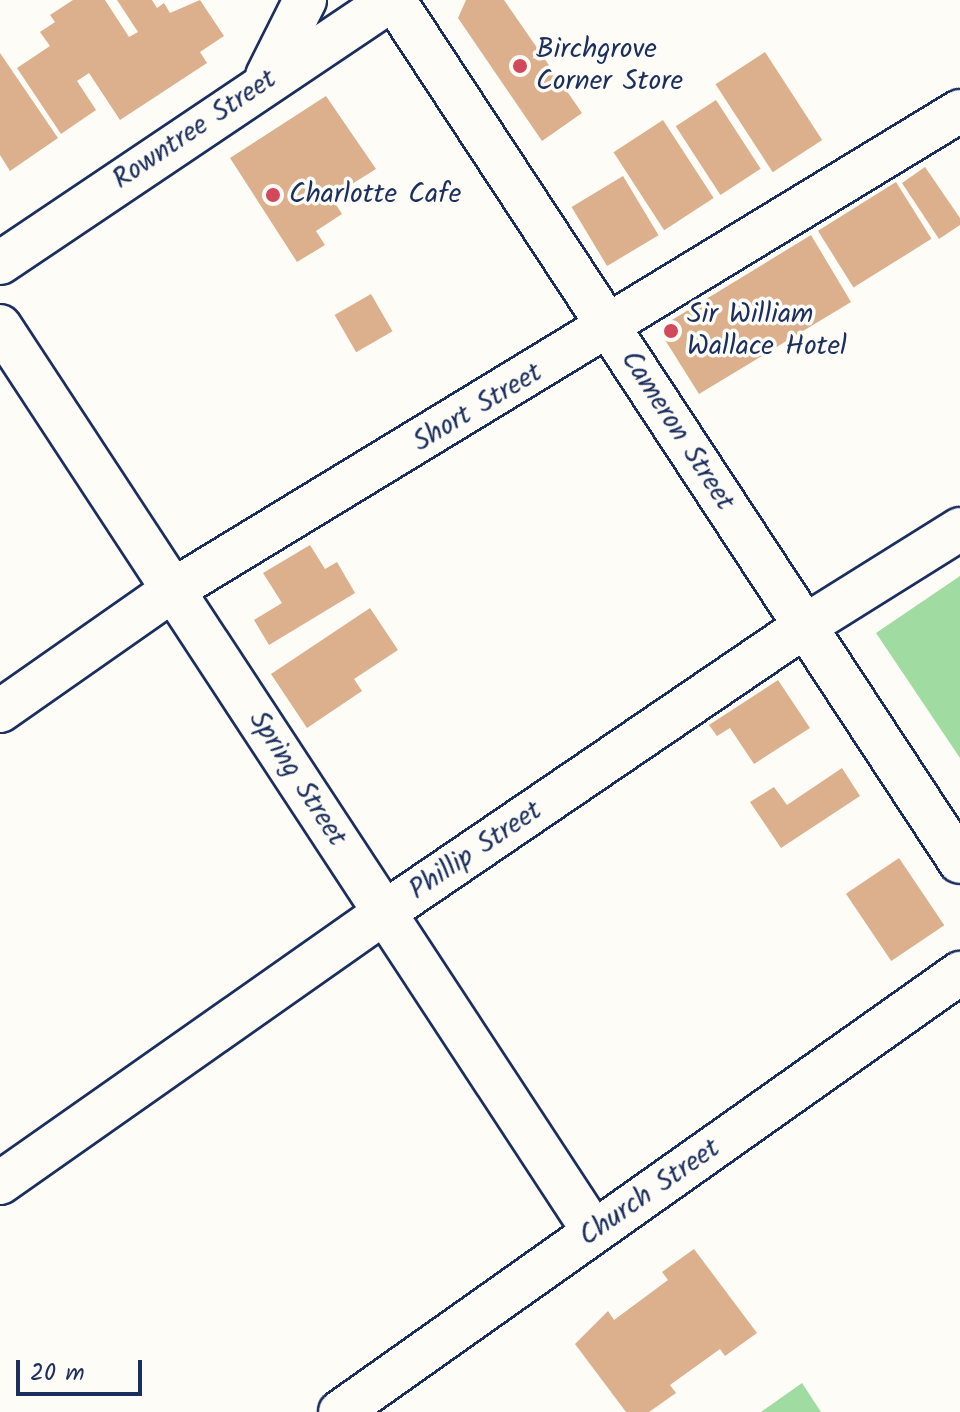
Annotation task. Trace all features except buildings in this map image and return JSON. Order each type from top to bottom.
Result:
[{"type":"street","points":[[263,84],[305,0]]},
{"type":"street","name":"Rowntree Street","points":[[0,263],[263,84],[393,0]]},
{"type":"street","name":"Cameron Street","points":[[393,0],[960,862]]},
{"type":"street","name":"Short Street","points":[[0,711],[173,590],[960,111]]},
{"type":"street","name":"Spring Street","points":[[0,326],[594,1232]]},
{"type":"street","name":"Phillip Street","points":[[0,1183],[385,912],[805,626],[960,529]]},
{"type":"street","name":"Church Street","points":[[340,1412],[960,973]]},
{"type":"green space","points":[[960,576],[960,758],[876,633]]},
{"type":"green space","points":[[802,1383],[821,1412],[761,1412]]},
{"type":"place","name":"Birchgrove Corner Store","points":[[520,66]]},
{"type":"place","name":"Charlotte Cafe","points":[[273,195]]},
{"type":"place","name":"Sir William Wallace Hotel","points":[[671,331]]}]
